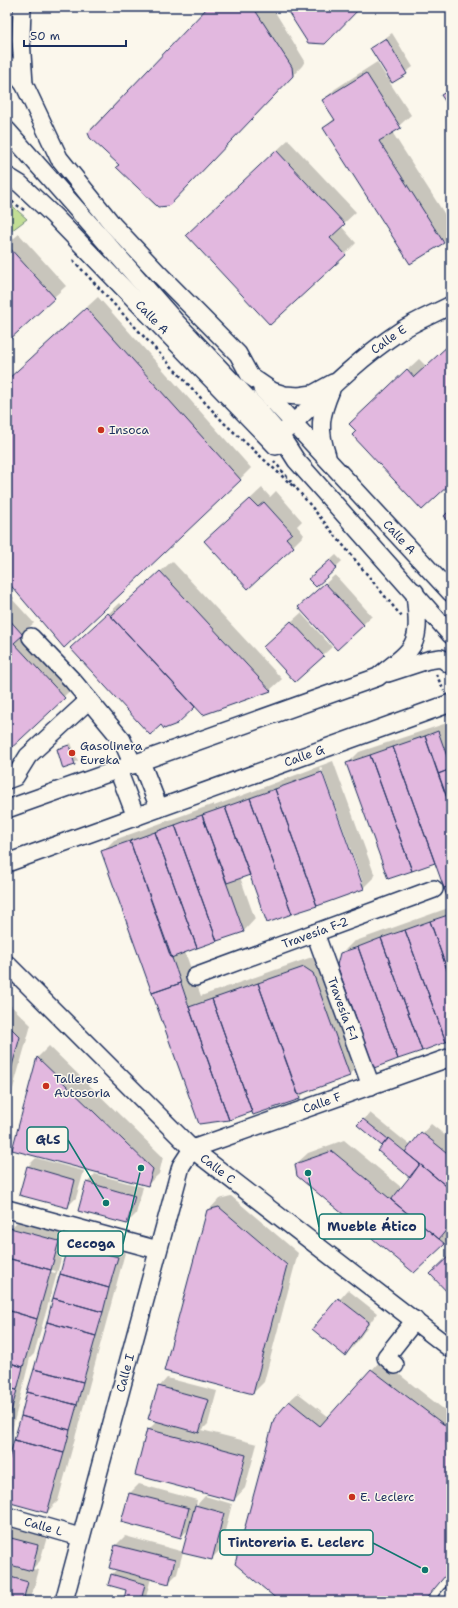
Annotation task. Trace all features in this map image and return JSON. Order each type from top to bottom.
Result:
[{"type":"street","name":"Calle A","points":[[22,7],[21,39],[24,84]]},
{"type":"street","name":"Calle A","points":[[7,64],[24,84],[59,158],[113,225],[238,354],[250,376]]},
{"type":"street","name":"Calle A","points":[[7,130],[115,250],[176,322],[280,435],[296,460],[415,592],[451,635]]},
{"type":"street","name":"Calle A","points":[[7,176],[20,184],[54,216],[273,443],[296,460]]},
{"type":"street","name":"Calle A","points":[[115,250],[230,362],[250,376],[451,593]]},
{"type":"street","name":"Calle E","points":[[280,435],[333,384],[364,357],[400,331],[451,305]]},
{"type":"street","name":"Calle E","points":[[250,376],[272,391],[285,395],[299,396],[313,394],[333,384]]},
{"type":"street","name":"Calle E","points":[[329,462],[322,441],[320,427],[324,404],[333,384]]},
{"type":"street","points":[[378,677],[409,651],[416,635],[417,618],[415,592]]},
{"type":"street","points":[[31,637],[89,700],[122,740],[131,765],[159,808]]},
{"type":"street","points":[[7,809],[428,660],[441,658],[451,665]]},
{"type":"street","points":[[7,780],[15,777],[28,756],[89,700]]},
{"type":"street","name":"Calle G","points":[[7,863],[451,703]]},
{"type":"street","points":[[131,765],[136,816]]},
{"type":"street","name":"Travesía F-2","points":[[195,977],[434,889]]},
{"type":"street","name":"Travesía F-1","points":[[315,932],[371,1086]]},
{"type":"street","name":"Calle C","points":[[7,964],[192,1149],[451,1349]]},
{"type":"street","name":"Calle F","points":[[192,1149],[451,1057]]},
{"type":"street","name":"Calle I","points":[[64,1601],[181,1166],[192,1149]]},
{"type":"street","points":[[7,1209],[158,1250]]},
{"type":"street","points":[[395,1365],[386,1357],[415,1320]]},
{"type":"street","name":"Calle L","points":[[7,1516],[80,1537]]},
{"type":"street","points":[[446,1601],[451,1595]]},
{"type":"path","points":[[7,198],[30,214]]},
{"type":"path","points":[[70,257],[224,423],[302,494],[416,635]]},
{"type":"path","points":[[428,660],[451,703]]},
{"type":"green space","points":[[7,201],[27,219],[7,234]]},
{"type":"building","points":[[208,7],[253,7],[292,67],[293,76],[169,206],[158,207],[116,167],[119,165],[90,138],[88,133]]},
{"type":"building","points":[[285,7],[361,7],[325,44],[308,43]]},
{"type":"building","points":[[386,38],[407,74],[392,83],[370,48]]},
{"type":"building","points":[[366,73],[401,128],[379,141],[444,243],[410,264],[323,128],[335,120],[322,100]]},
{"type":"building","points":[[451,89],[451,110],[441,95]]},
{"type":"building","points":[[276,150],[345,224],[330,238],[346,255],[270,325],[186,235]]},
{"type":"building","points":[[7,245],[55,298],[7,342]]},
{"type":"building","name":"Insoca","points":[[86,308],[241,480],[64,648],[7,581],[7,380]]},
{"type":"building","points":[[451,343],[451,483],[422,510],[352,435],[356,431],[349,424],[407,369],[414,377]]},
{"type":"building","points":[[250,499],[258,507],[264,502],[292,533],[286,538],[294,547],[248,589],[204,541]]},
{"type":"building","points":[[451,509],[451,524],[444,516]]},
{"type":"building","points":[[330,560],[337,568],[316,587],[308,579]]},
{"type":"building","points":[[160,571],[271,691],[203,715],[111,616]]},
{"type":"building","points":[[325,583],[364,625],[337,650],[298,607]]},
{"type":"building","points":[[108,613],[195,707],[177,724],[164,729],[161,725],[150,735],[70,648]]},
{"type":"building","points":[[7,617],[23,635],[14,643],[65,698],[7,752]]},
{"type":"building","points":[[291,621],[324,656],[295,682],[263,647]]},
{"type":"building","points":[[438,731],[449,762],[451,762],[451,769],[438,774],[425,736]]},
{"type":"building","points":[[425,736],[451,809],[451,886],[444,888],[393,747]]},
{"type":"building","points":[[69,745],[75,765],[63,769],[57,749]]},
{"type":"building","points":[[393,747],[435,863],[412,871],[370,755]]},
{"type":"building","points":[[370,755],[412,871],[388,879],[346,763]]},
{"type":"building","points":[[451,769],[451,809],[438,774]]},
{"type":"building","points":[[322,772],[364,889],[317,906],[275,789]]},
{"type":"building","points":[[275,789],[317,906],[292,914],[250,798]]},
{"type":"building","points":[[250,798],[292,914],[267,923],[225,807]]},
{"type":"building","points":[[225,807],[250,875],[227,883],[202,815]]},
{"type":"building","points":[[202,815],[244,932],[217,941],[175,825]]},
{"type":"building","points":[[175,825],[217,941],[197,948],[155,832]]},
{"type":"building","points":[[155,832],[197,948],[171,958],[130,841]]},
{"type":"building","points":[[130,841],[181,983],[152,993],[101,851]]},
{"type":"building","points":[[451,886],[451,908],[444,888]]},
{"type":"building","points":[[451,914],[451,981],[430,921]]},
{"type":"building","points":[[430,921],[451,981],[451,1040],[446,1042],[405,930]]},
{"type":"building","points":[[405,930],[446,1042],[422,1051],[381,938]]},
{"type":"building","points":[[381,938],[422,1051],[398,1059],[358,947]]},
{"type":"building","points":[[358,947],[398,1059],[374,1068],[337,965],[340,953]]},
{"type":"building","points":[[304,967],[313,973],[350,1076],[298,1095],[258,983]]},
{"type":"building","points":[[181,983],[229,1120],[199,1124],[152,993]]},
{"type":"building","points":[[258,983],[300,1099],[253,1115],[212,999]]},
{"type":"building","points":[[212,999],[252,1112],[229,1120],[189,1007]]},
{"type":"building","points":[[7,1024],[20,1037],[7,1084]]},
{"type":"building","points":[[37,1057],[153,1169],[148,1186],[12,1150]]},
{"type":"building","points":[[363,1119],[388,1139],[382,1146],[357,1125]]},
{"type":"building","points":[[421,1132],[451,1156],[451,1190],[405,1152]]},
{"type":"building","points":[[388,1138],[420,1164],[410,1178],[378,1151]]},
{"type":"building","points":[[332,1151],[445,1244],[414,1273],[297,1176],[295,1164]]},
{"type":"building","points":[[420,1164],[451,1190],[451,1224],[439,1239],[391,1200]]},
{"type":"building","points":[[27,1166],[75,1180],[68,1208],[19,1195]]},
{"type":"building","points":[[86,1182],[135,1196],[127,1224],[78,1211]]},
{"type":"building","points":[[219,1207],[287,1265],[253,1394],[164,1371],[207,1210]]},
{"type":"building","points":[[10,1228],[59,1241],[51,1270],[7,1258],[7,1239]]},
{"type":"building","points":[[68,1244],[118,1257],[109,1288],[60,1274]]},
{"type":"building","points":[[451,1254],[451,1296],[430,1274]]},
{"type":"building","points":[[7,1258],[51,1270],[37,1319],[7,1310]]},
{"type":"building","points":[[60,1274],[109,1288],[103,1312],[53,1298]]},
{"type":"building","points":[[53,1298],[103,1312],[96,1336],[47,1322]]},
{"type":"building","points":[[338,1298],[369,1322],[345,1356],[312,1329]]},
{"type":"building","points":[[7,1310],[37,1319],[23,1367],[7,1362]]},
{"type":"building","points":[[47,1322],[96,1336],[83,1382],[34,1369]]},
{"type":"building","points":[[7,1362],[23,1367],[17,1390],[7,1388]]},
{"type":"building","points":[[34,1369],[83,1382],[77,1405],[27,1392]]},
{"type":"building","name":"E. Leclerc","points":[[371,1369],[451,1430],[451,1569],[424,1601],[279,1601],[235,1564],[274,1419],[289,1401],[320,1426]]},
{"type":"building","points":[[158,1386],[209,1400],[199,1433],[148,1419]]},
{"type":"building","points":[[7,1388],[17,1390],[10,1415],[7,1414]]},
{"type":"building","points":[[27,1392],[77,1405],[70,1430],[21,1416]]},
{"type":"building","points":[[21,1416],[70,1430],[64,1453],[14,1440]]},
{"type":"building","points":[[147,1429],[246,1455],[234,1501],[135,1475]]},
{"type":"building","points":[[14,1440],[64,1453],[47,1513],[7,1502],[7,1466]]},
{"type":"building","points":[[129,1493],[189,1508],[181,1538],[121,1522]]},
{"type":"building","points":[[195,1505],[224,1513],[212,1560],[182,1553]]},
{"type":"building","points":[[7,1537],[38,1545],[32,1571],[7,1564]]},
{"type":"building","points":[[115,1545],[175,1560],[169,1584],[109,1568]]},
{"type":"building","points":[[111,1574],[145,1584],[141,1601],[124,1599],[126,1590],[108,1585]]},
{"type":"building","points":[[7,1576],[28,1582],[23,1601],[7,1601]]},
{"type":"place","name":"Insoca","points":[[101,430]]},
{"type":"place","name":"Gasolinera Eureka","points":[[72,753]]},
{"type":"place","name":"Talleres Autosoria","points":[[46,1086]]},
{"type":"place","name":"Cecoga","points":[[141,1168]]},
{"type":"place","name":"Mueble Ático","points":[[308,1173]]},
{"type":"place","name":"GLS","points":[[106,1203]]},
{"type":"place","name":"E. Leclerc","points":[[352,1497]]},
{"type":"place","name":"Tintoreria E. Leclerc","points":[[425,1570]]}]
